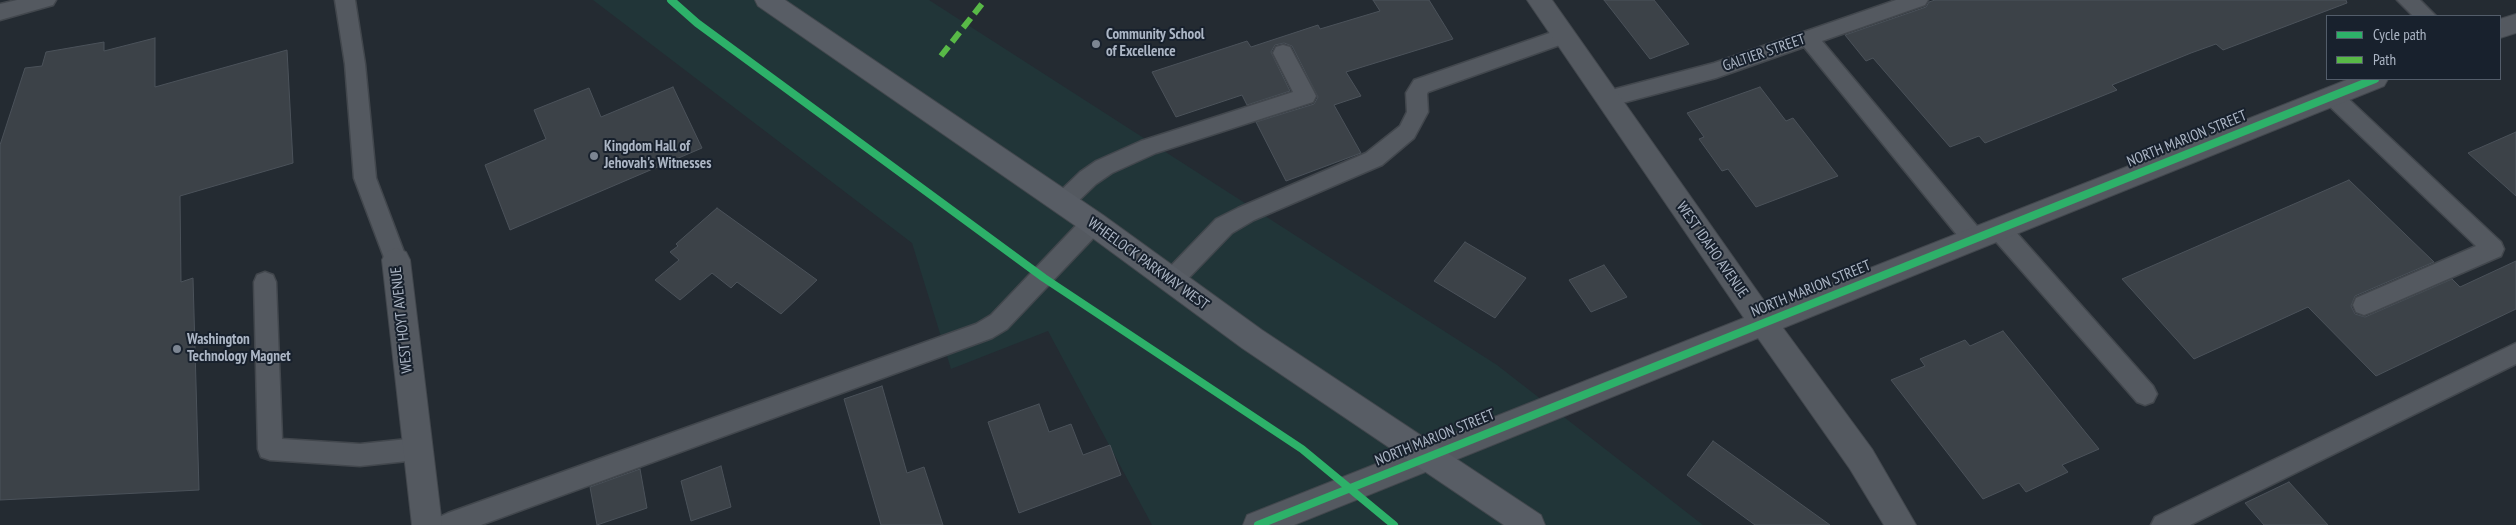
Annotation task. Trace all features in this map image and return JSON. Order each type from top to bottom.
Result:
[{"type":"street","name":"WHEELOCK PARKWAY WEST","points":[[766,0],[1093,223],[1252,339],[1530,525]]},
{"type":"street","name":"WEST IDAHO AVENUE","points":[[1539,0],[1763,323],[1860,459],[1901,525]]},
{"type":"street","points":[[2501,29],[2516,23]]},
{"type":"street","name":"NORTH MARION STREET","points":[[1258,525],[2372,80]]},
{"type":"street","name":"WEST HOYT AVENUE","points":[[396,260],[426,525]]},
{"type":"lane","points":[[0,12],[46,0]]},
{"type":"lane","name":"WEST HOYT AVENUE","points":[[345,0],[355,64],[365,178],[396,260]]},
{"type":"lane","points":[[1858,0],[1872,16]]},
{"type":"lane","name":"GALTIER STREET","points":[[1607,99],[1716,70],[1918,0]]},
{"type":"lane","points":[[2407,0],[2425,15]]},
{"type":"lane","points":[[1171,281],[1224,226],[1246,214],[1374,159],[1407,132],[1418,112],[1416,93],[1421,86],[1564,36]]},
{"type":"lane","points":[[1808,38],[1974,239]]},
{"type":"lane","points":[[1062,203],[1088,178],[1104,167],[1140,151],[1306,96],[1283,53]]},
{"type":"lane","points":[[2332,96],[2493,249],[2364,305]]},
{"type":"lane","points":[[448,525],[984,331],[999,322],[1013,309],[1093,223]]},
{"type":"lane","points":[[1999,229],[2145,394]]},
{"type":"lane","points":[[265,282],[270,449],[360,455],[417,449]]},
{"type":"lane","points":[[2164,525],[2516,353]]},
{"type":"green space","points":[[593,0],[929,0],[1497,365],[1703,525],[1152,525],[1048,331],[951,369],[912,243]]},
{"type":"building","points":[[1373,0],[1429,0],[1453,39],[1346,72],[1361,96],[1334,105],[1361,153],[1286,181],[1256,122],[1314,104],[1318,97],[1292,46],[1284,43],[1275,45],[1271,52],[1290,91],[1247,105],[1242,95],[1176,117],[1152,72],[1247,41],[1251,47],[1318,25],[1320,29],[1380,11]]},
{"type":"building","points":[[1604,0],[1654,0],[1689,44],[1650,59]]},
{"type":"building","points":[[1935,0],[2346,0],[2347,3],[2223,50],[2216,44],[2191,53],[2112,85],[2117,90],[1985,143],[1979,136],[1950,147],[1873,58],[1866,61],[1845,35],[1926,7],[1929,2]]},
{"type":"building","points":[[155,38],[155,87],[287,50],[293,163],[180,196],[181,282],[193,278],[199,490],[0,500],[0,145],[25,68],[42,66],[46,52],[104,42],[104,51]]},
{"type":"building","name":"Kingdom Hall of Jehovah's Witnesses","points":[[673,87],[702,148],[510,230],[485,165],[546,139],[534,110],[589,88],[601,117]]},
{"type":"building","points":[[1760,87],[1786,121],[1793,118],[1838,176],[1756,207],[1728,169],[1722,171],[1699,139],[1704,137],[1687,113]]},
{"type":"building","points":[[2516,132],[2516,196],[2468,153]]},
{"type":"building","points":[[2349,180],[2434,262],[2355,296],[2351,306],[2355,314],[2365,317],[2452,279],[2460,287],[2516,261],[2516,309],[2376,376],[2308,307],[2194,359],[2122,279]]},
{"type":"building","points":[[717,208],[817,280],[781,314],[737,282],[731,288],[712,273],[680,300],[655,280],[679,260],[670,252],[678,246],[676,244]]},
{"type":"building","points":[[1465,242],[1526,278],[1495,318],[1434,281]]},
{"type":"building","points":[[1604,265],[1627,297],[1591,312],[1569,280]]},
{"type":"building","points":[[2003,331],[2099,449],[2062,465],[2068,472],[2026,492],[2019,483],[1983,499],[1891,380],[1925,366],[1920,359],[1965,340],[1970,346]]},
{"type":"building","points":[[882,386],[907,473],[924,467],[943,525],[881,525],[844,399]]},
{"type":"building","points":[[1039,404],[1049,432],[1071,424],[1083,455],[1110,445],[1121,475],[1019,513],[988,422]]},
{"type":"building","points":[[1713,441],[1830,525],[1755,525],[1687,475]]},
{"type":"building","points":[[721,466],[731,507],[691,521],[681,481]]},
{"type":"building","points":[[640,469],[647,508],[597,525],[590,487]]},
{"type":"building","points":[[2289,482],[2328,525],[2264,525],[2245,503]]},
{"type":"marked path","points":[[941,56],[985,0]]},
{"type":"cycle path","points":[[671,0],[697,23],[1044,278],[1302,449],[1394,525]]},
{"type":"cycle path","points":[[1258,525],[2372,80]]},
{"type":"place","name":"Community School of Excellence","points":[[1096,44]]},
{"type":"place","name":"Kingdom Hall of Jehovah's Witnesses","points":[[594,156]]},
{"type":"place","name":"Washington Technology Magnet","points":[[177,349]]}]
